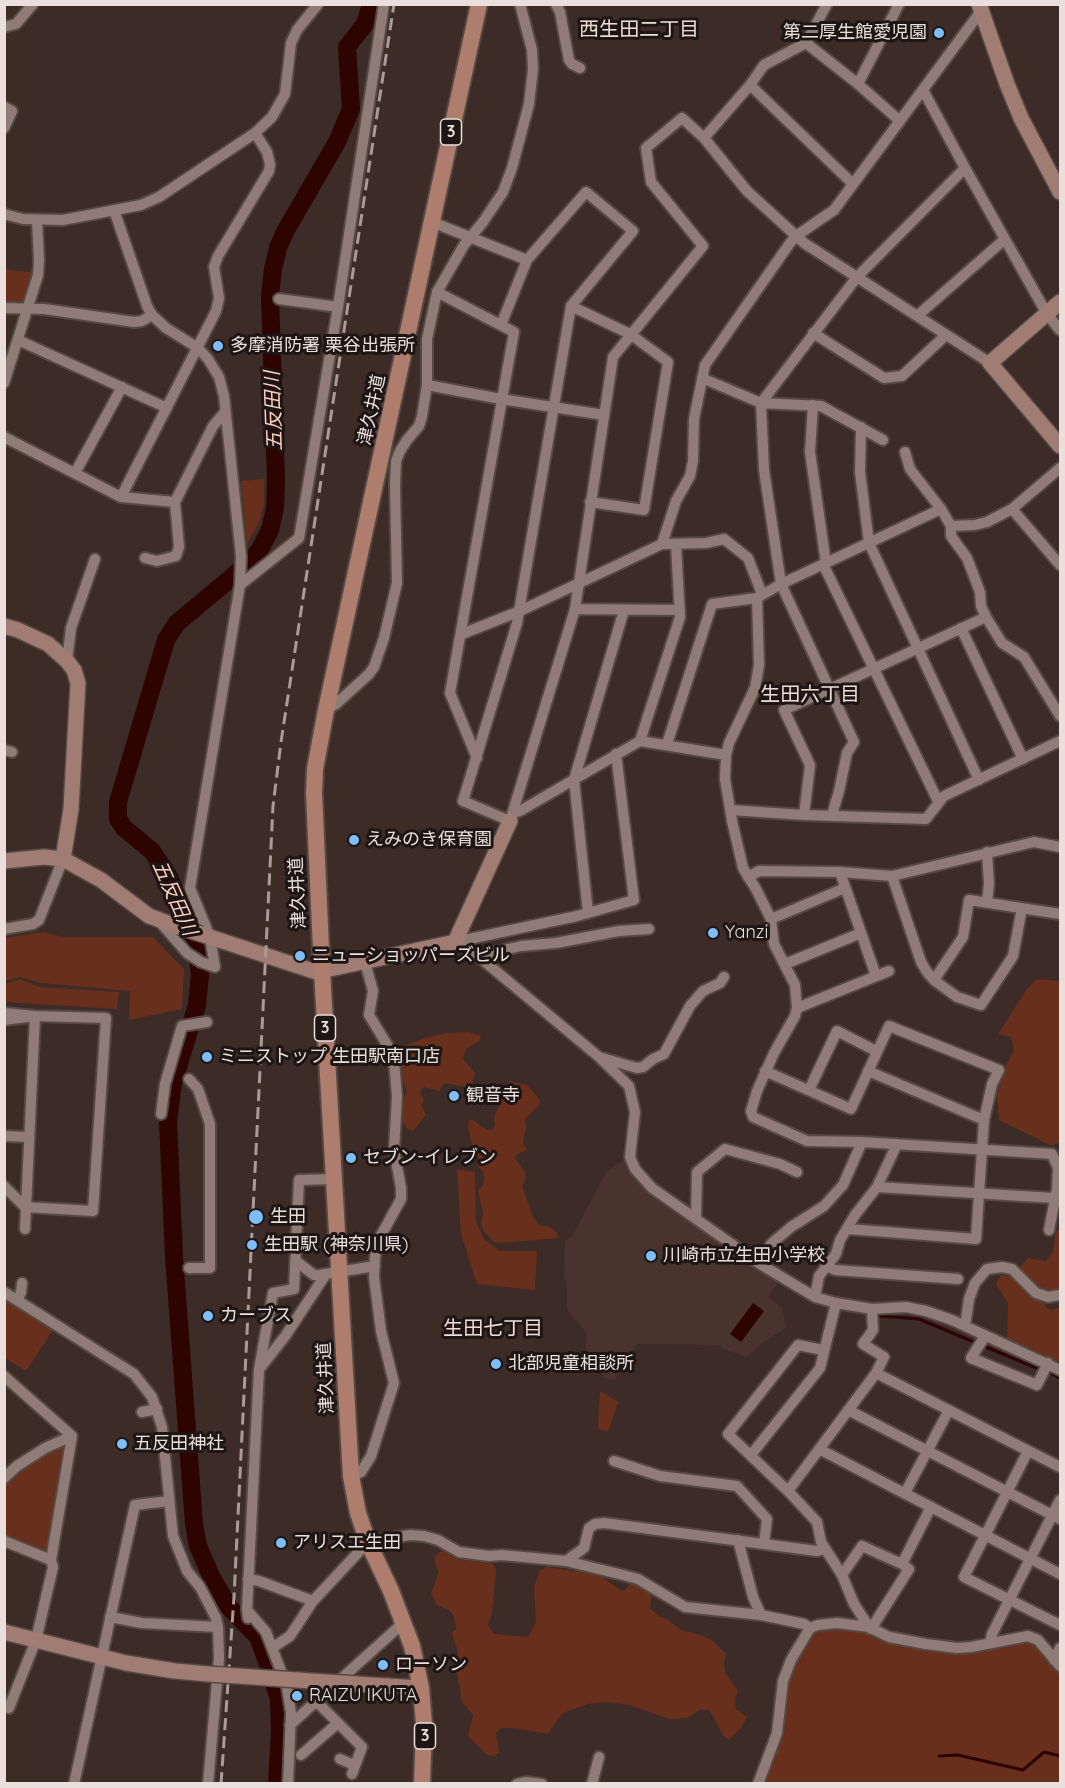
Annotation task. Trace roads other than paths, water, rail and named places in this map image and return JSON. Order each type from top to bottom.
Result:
[{"type":"main road","name":"津久井道","points":[[422,1784],[425,1739],[421,1688],[412,1646],[391,1591],[368,1542],[358,1513],[351,1476],[333,1273],[334,1179],[314,793],[315,769],[326,710],[479,4]]},
{"type":"street","points":[[4,27],[16,24],[33,4]]},
{"type":"street","points":[[4,214],[37,220],[63,220],[149,203],[255,133],[272,117],[282,102],[287,82],[291,44],[297,30],[318,4]]},
{"type":"street","points":[[240,581],[299,538],[338,307],[384,4]]},
{"type":"street","points":[[326,710],[336,704],[369,674],[374,667],[384,638],[397,583],[396,461],[407,440],[419,426],[427,385],[428,339],[437,292],[470,236],[483,222],[503,192],[512,168],[529,104],[533,69],[532,50],[520,4]]},
{"type":"street","points":[[556,4],[560,12],[569,60],[580,68]]},
{"type":"street","points":[[704,138],[750,85],[764,65],[806,43],[827,4]]},
{"type":"street","points":[[858,84],[899,4]]},
{"type":"street","points":[[662,544],[676,501],[690,476],[693,460],[694,420],[705,365],[796,236],[834,210],[923,90],[980,8]]},
{"type":"street","points":[[980,8],[1021,118],[1060,192]]},
{"type":"street","points":[[806,43],[900,121]]},
{"type":"street","points":[[750,85],[853,184]]},
{"type":"street","points":[[923,90],[964,168],[1047,314],[1060,330]]},
{"type":"street","points":[[4,107],[12,111],[4,128]]},
{"type":"street","points":[[455,942],[511,817],[575,609],[613,357],[703,246],[651,182],[646,148],[682,118],[704,138],[747,191],[796,236],[990,363],[1060,446]]},
{"type":"street","points":[[122,497],[216,311],[219,298],[214,267],[218,256],[269,171],[267,152],[255,133]]},
{"type":"street","points":[[832,815],[847,753],[854,742],[781,584],[765,470],[761,403],[857,277],[964,168]]},
{"type":"street","points":[[501,325],[527,260],[586,192],[633,231],[571,306],[520,611],[463,801],[511,817]]},
{"type":"street","points":[[114,210],[152,315],[166,328],[198,348],[219,376],[241,556],[240,581],[190,888],[206,936],[211,965],[187,953],[159,921]]},
{"type":"street","points":[[4,383],[7,363],[18,340],[38,275],[37,220]]},
{"type":"street","points":[[432,222],[527,260]]},
{"type":"street","points":[[917,315],[1005,239]]},
{"type":"street","points":[[437,292],[514,332],[450,693],[477,758]]},
{"type":"street","points":[[279,299],[338,307]]},
{"type":"street","points":[[990,363],[1060,302]]},
{"type":"street","points":[[571,306],[630,334],[668,362],[644,510],[590,502]]},
{"type":"street","points":[[4,308],[29,307],[134,322],[152,315]]},
{"type":"street","points":[[813,333],[884,378],[902,376],[946,335]]},
{"type":"street","points":[[18,340],[167,408]]},
{"type":"street","points":[[702,378],[761,403],[821,406],[883,440]]},
{"type":"street","points":[[427,385],[604,415]]},
{"type":"street","points":[[75,473],[122,387]]},
{"type":"street","points":[[813,405],[810,452],[825,564],[938,801]]},
{"type":"street","points":[[145,558],[157,561],[176,556],[179,547],[175,502],[213,426],[225,412]]},
{"type":"street","points":[[861,427],[860,472],[869,543],[979,780]]},
{"type":"street","points":[[4,437],[122,497],[175,502]]},
{"type":"street","points":[[905,452],[910,469],[941,510],[951,526],[951,536],[967,558],[986,616],[1002,643],[1024,657],[1060,716]]},
{"type":"street","points":[[951,526],[987,522],[1012,508],[1060,468]]},
{"type":"street","points":[[1012,508],[1060,565]]},
{"type":"street","points":[[667,744],[712,604],[759,596],[941,510]]},
{"type":"street","points":[[462,634],[520,611],[662,544],[706,543],[724,539],[748,558],[759,596],[759,665],[755,688],[729,743],[725,779],[743,868],[771,919],[774,944],[795,985],[797,1008],[795,1016],[765,1071],[751,1112],[753,1117],[807,1141],[862,1142],[1052,1154],[1058,1168],[1057,1189],[1049,1230]]},
{"type":"street","points":[[640,741],[680,617],[676,545]]},
{"type":"street","points":[[67,661],[71,628],[95,559]]},
{"type":"street","points":[[575,609],[680,610]]},
{"type":"street","points":[[588,913],[574,780],[624,610]]},
{"type":"street","points":[[804,815],[810,765],[784,710],[986,616]]},
{"type":"street","points":[[4,627],[18,630],[48,644],[67,661],[74,670],[78,695],[71,809],[63,859],[39,920],[33,924],[4,929]]},
{"type":"street","points":[[961,628],[1023,759]]},
{"type":"street","points":[[511,817],[640,741],[726,755]]},
{"type":"street","points":[[731,810],[926,819],[944,796],[1060,741]]},
{"type":"street","points":[[4,861],[44,857],[63,859],[82,868],[137,909],[159,921],[310,971],[322,971],[588,913],[634,900],[616,754]]},
{"type":"street","points":[[748,877],[759,870],[892,876],[1034,842],[1060,847]]},
{"type":"street","points":[[987,852],[989,884],[987,902]]},
{"type":"street","points":[[840,872],[876,976]]},
{"type":"street","points":[[892,876],[921,962],[933,980],[957,997],[981,1005],[1013,956],[1022,908]]},
{"type":"street","points":[[771,919],[845,888]]},
{"type":"street","points":[[933,980],[963,937],[969,900],[1060,914]]},
{"type":"street","points":[[478,957],[521,946],[556,943],[619,931],[650,929]]},
{"type":"street","points":[[785,964],[861,933]]},
{"type":"street","points":[[455,942],[478,957],[598,1057],[629,1086],[635,1112],[630,1157],[635,1169],[652,1188],[760,1264],[815,1297],[872,1309],[906,1307],[952,1320],[1060,1370]]},
{"type":"street","points":[[351,1476],[361,1472],[371,1456],[394,1383],[381,1331],[374,1277],[378,1241],[401,1199],[394,1150],[397,1095],[394,1062],[391,1051],[369,1015],[373,991],[365,962]]},
{"type":"street","points":[[797,1008],[890,971]]},
{"type":"street","points":[[598,1057],[637,1068],[643,1067],[664,1054],[690,1006],[703,991],[720,983],[724,977]]},
{"type":"street","points":[[4,1013],[106,1018],[93,1211],[25,1207],[4,1186]]},
{"type":"street","points":[[4,1020],[35,1016]]},
{"type":"street","points":[[25,1229],[35,1016]]},
{"type":"street","points":[[161,1114],[165,1084],[183,1025],[205,1022]]},
{"type":"street","points":[[765,1071],[851,1108],[888,1026],[999,1070],[992,1084],[984,1120],[976,1239],[848,1229]]},
{"type":"street","points":[[809,1090],[837,1031],[876,1051]]},
{"type":"street","points":[[868,1071],[984,1120]]},
{"type":"street","points":[[189,1079],[198,1089],[210,1124],[210,1268],[189,1268]]},
{"type":"street","points":[[4,1136],[28,1137]]},
{"type":"street","points":[[760,1264],[771,1244],[791,1227],[824,1206],[843,1185],[862,1142]]},
{"type":"street","points":[[815,1297],[819,1276],[836,1254],[840,1240],[855,1215],[877,1187],[897,1144]]},
{"type":"street","points":[[696,1218],[697,1172],[725,1149],[780,1164],[797,1172]]},
{"type":"street","points":[[288,1784],[291,1713],[287,1687],[266,1632],[251,1617],[248,1579],[259,1369],[273,1293],[294,1289],[299,1180],[334,1179]]},
{"type":"street","points":[[877,1187],[1054,1198]]},
{"type":"street","points":[[296,1261],[314,1275],[375,1266]]},
{"type":"street","points":[[828,1267],[835,1270],[958,1280]]},
{"type":"street","points":[[965,1326],[969,1299],[975,1283],[987,1269],[1002,1267],[1012,1269],[1036,1293],[1048,1298],[1060,1295]]},
{"type":"street","points":[[259,1369],[333,1273]]},
{"type":"street","points":[[18,1299],[22,1283]]},
{"type":"street","points":[[4,1292],[134,1374],[144,1384],[157,1409],[162,1427],[173,1536],[187,1571],[200,1587],[216,1618],[218,1627],[219,1659],[208,1784]]},
{"type":"street","points":[[750,1455],[820,1368],[836,1303]]},
{"type":"street","points":[[788,1491],[876,1373],[884,1357],[863,1344],[873,1330],[872,1309]]},
{"type":"street","points":[[985,1336],[971,1358],[1037,1385],[1048,1363]]},
{"type":"street","points":[[823,1350],[798,1345],[728,1434],[817,1522],[821,1542],[842,1575],[854,1604],[870,1628]]},
{"type":"street","points":[[876,1373],[1060,1467]]},
{"type":"street","points":[[4,1376],[72,1436]]},
{"type":"street","points":[[142,1412],[157,1409]]},
{"type":"street","points":[[848,1410],[1057,1517]]},
{"type":"street","points":[[905,1493],[949,1410]]},
{"type":"street","points":[[4,1478],[45,1448],[72,1436]]},
{"type":"street","points":[[4,1706],[9,1708],[36,1640],[53,1567],[51,1560],[72,1436]]},
{"type":"street","points":[[819,1449],[1060,1574]]},
{"type":"street","points":[[1028,1451],[964,1577],[1060,1625]]},
{"type":"street","points":[[614,1461],[660,1476],[737,1486],[766,1519],[764,1544]]},
{"type":"street","points":[[990,1642],[1030,1558],[1057,1517],[1060,1500]]},
{"type":"street","points":[[74,1784],[135,1505],[169,1501]]},
{"type":"street","points":[[902,1564],[931,1507]]},
{"type":"street","points":[[566,1561],[584,1548],[589,1528],[604,1522],[817,1551],[825,1549]]},
{"type":"street","points":[[272,1648],[290,1636],[313,1601],[368,1542],[410,1535],[438,1540],[459,1552],[566,1561],[638,1579],[685,1607],[761,1615],[804,1624],[810,1628],[837,1623],[870,1628],[889,1637],[936,1646],[971,1647],[1028,1636],[1038,1640],[1057,1663]]},
{"type":"street","points":[[738,1540],[753,1597],[761,1615]]},
{"type":"street","points":[[4,1541],[51,1560]]},
{"type":"street","points":[[842,1575],[862,1545],[909,1569],[870,1628]]},
{"type":"street","points":[[248,1579],[313,1601]]},
{"type":"street","points":[[110,1617],[142,1623],[218,1627]]},
{"type":"street","points":[[290,1725],[403,1623]]},
{"type":"street","points":[[758,1784],[777,1732],[783,1681],[791,1660],[810,1628]]},
{"type":"street","points":[[4,1632],[101,1657],[175,1671],[421,1688]]},
{"type":"street","points":[[1057,1663],[1060,1648]]},
{"type":"street","points":[[317,1702],[362,1747],[353,1769],[340,1759]]},
{"type":"street","points":[[301,1755],[338,1723]]},
{"type":"street","points":[[592,1784],[599,1757]]},
{"type":"street","points":[[518,1784],[526,1782],[542,1784]]},
{"type":"waterway","name":"五反田川","points":[[277,1784],[279,1699],[269,1667],[258,1637],[229,1607],[212,1578],[198,1546],[194,1524],[174,1256],[168,1121],[173,1083],[197,1005],[200,975],[197,950],[169,877],[152,851],[124,828],[118,819],[118,802],[166,640],[177,623],[250,562],[259,551],[270,530],[275,508],[276,480],[270,296],[273,269],[278,248],[286,230],[337,142],[351,109],[347,47],[365,24],[371,4]]},
{"type":"waterway","points":[[879,1316],[919,1319],[1041,1370]]},
{"type":"waterway","points":[[1048,1372],[1060,1378]]},
{"type":"waterway","points":[[939,1756],[958,1755],[1023,1770],[1044,1752],[1060,1756]]},
{"type":"railway","points":[[221,1784],[234,1597],[273,806],[394,4]]},
{"type":"place","name":"第二厚生館愛児園","points":[[939,33]]},
{"type":"place","name":"多摩消防署 栗谷出張所","points":[[218,346]]},
{"type":"place","name":"えみのき保育園","points":[[354,840]]},
{"type":"place","name":"Yanzi","points":[[713,933]]},
{"type":"place","name":"ニューショッパーズビル","points":[[300,956]]},
{"type":"place","name":"ミニストップ 生田駅南口店","points":[[207,1057]]},
{"type":"place","name":"観音寺","points":[[454,1096]]},
{"type":"place","name":"セブン-イレブン","points":[[351,1158]]},
{"type":"place","name":"生田","points":[[256,1217]]},
{"type":"place","name":"生田駅 (神奈川県)","points":[[252,1245]]},
{"type":"place","name":"川崎市立生田小学校","points":[[651,1256]]},
{"type":"place","name":"カーブス","points":[[208,1316]]},
{"type":"place","name":"北部児童相談所","points":[[496,1364]]},
{"type":"place","name":"五反田神社","points":[[122,1444]]},
{"type":"place","name":"アリスエ生田","points":[[281,1543]]},
{"type":"place","name":"ローソン","points":[[383,1665]]},
{"type":"place","name":"RAIZU IKUTA","points":[[297,1696]]},
{"type":"district","name":"西生田二丁目","points":[[639,30]]},
{"type":"district","name":"生田六丁目","points":[[810,695]]},
{"type":"district","name":"生田七丁目","points":[[493,1329]]}]
